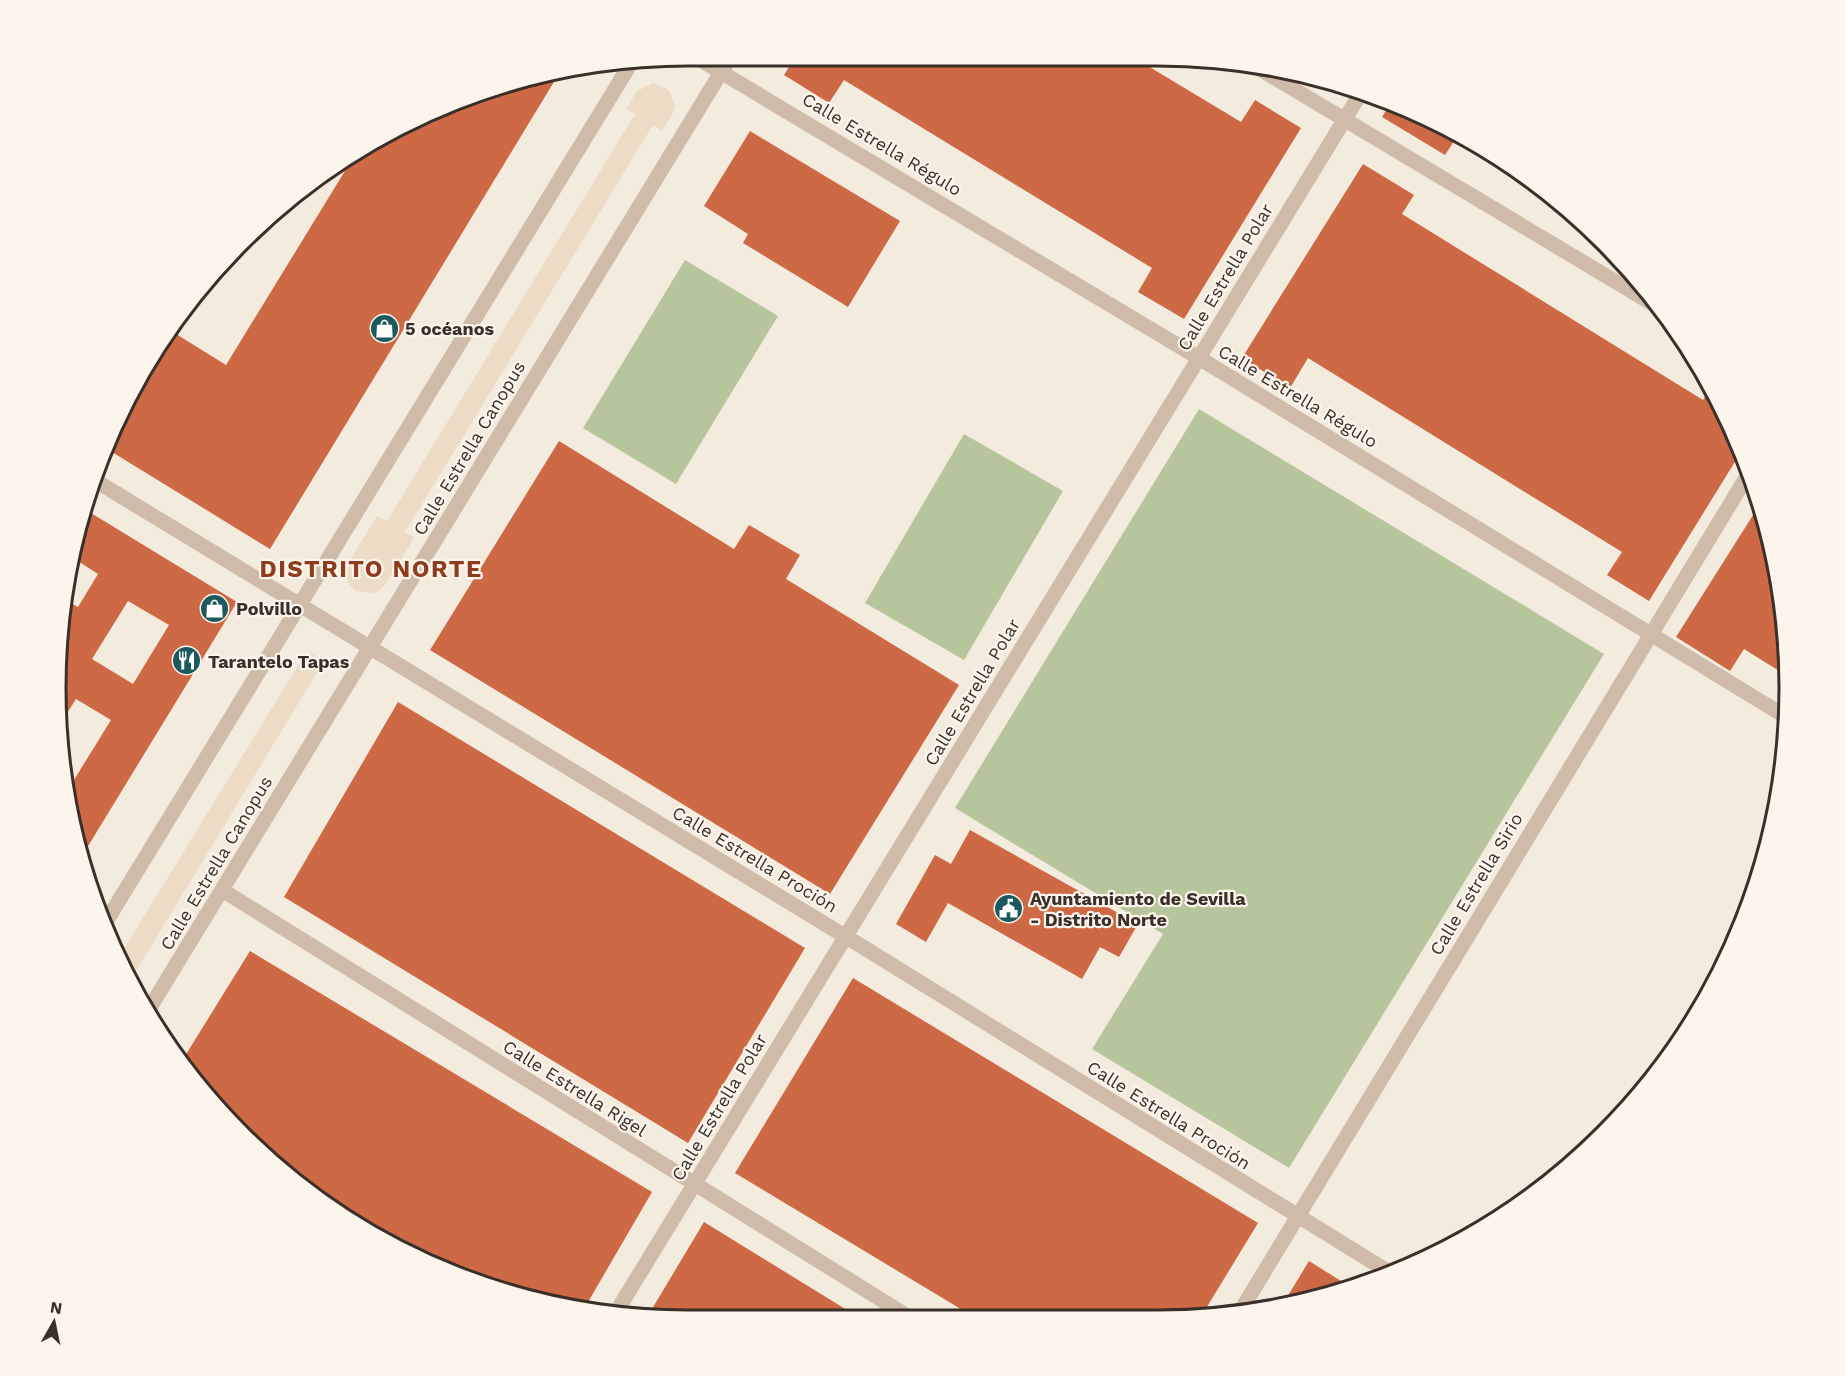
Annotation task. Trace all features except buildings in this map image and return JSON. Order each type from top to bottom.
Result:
[{"type":"street","name":"Calle Estrella Régulo","points":[[712,66],[1199,358],[1778,712]]},
{"type":"street","name":"Calle Estrella Canopus","points":[[153,1005],[724,66]]},
{"type":"street","points":[[109,916],[627,69]]},
{"type":"street","points":[[1273,77],[1640,296]]},
{"type":"street","name":"Calle Estrella Polar","points":[[620,1306],[1357,99]]},
{"type":"street","name":"Calle Estrella Sirio","points":[[1245,1304],[1744,482]]},
{"type":"street","name":"Calle Estrella Proción","points":[[101,484],[846,937],[1382,1268]]},
{"type":"street","name":"Calle Estrella Rigel","points":[[222,890],[898,1310]]},
{"type":"green space","points":[[685,260],[778,316],[676,484],[583,428]]},
{"type":"green space","points":[[1199,409],[1604,654],[1289,1168],[1092,1049],[1163,934],[955,808]]},
{"type":"green space","points":[[964,434],[1063,491],[964,660],[865,603]]},
{"type":"shaded area","points":[[653,83],[669,90],[675,105],[673,113],[662,131],[653,125],[405,532],[414,538],[384,586],[376,593],[356,591],[349,584],[348,563],[377,516],[387,521],[635,114],[626,109],[637,91]]},
{"type":"shaded area","points":[[313,654],[321,660],[321,666],[135,973],[124,949],[302,659]]},
{"type":"place","name":"5 océanos","points":[[384,328]]},
{"type":"place","name":"Polvillo","points":[[215,608]]},
{"type":"place","name":"Tarantelo Tapas","points":[[187,661]]},
{"type":"place","name":"Ayuntamiento de Sevilla - Distrito Norte","points":[[1009,908]]},
{"type":"district","name":"DISTRITO NORTE","points":[[371,569]]}]
